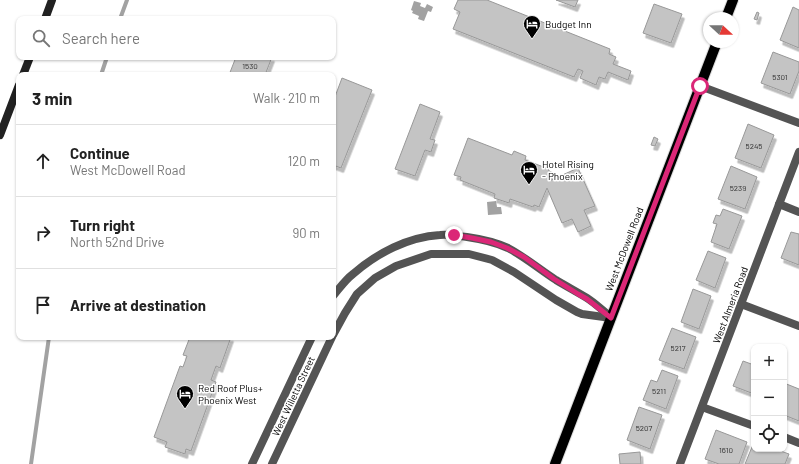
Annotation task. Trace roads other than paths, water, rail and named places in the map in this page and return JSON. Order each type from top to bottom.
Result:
[{"type":"main road","points":[[46,16],[52,0]]},
{"type":"main road","points":[[728,12],[733,0]]},
{"type":"main road","name":"West McDowell Road","points":[[555,464],[714,48]]},
{"type":"main road","points":[[24,72],[29,60]]},
{"type":"main road","points":[[0,135],[16,93]]},
{"type":"street","points":[[700,86],[799,123]]},
{"type":"street","name":"West Almeria Road","points":[[680,464],[799,152]]},
{"type":"street","points":[[779,204],[799,212]]},
{"type":"street","points":[[336,292],[345,281],[369,261],[390,249],[409,240],[440,234],[472,238],[491,242],[507,248],[524,257],[554,279],[587,299],[611,318]]},
{"type":"street","name":"West Willetta Street","points":[[336,329],[357,294],[375,278],[396,266],[431,254],[469,254],[492,260],[514,272],[577,312],[611,318]]},
{"type":"street","points":[[741,304],[799,326]]},
{"type":"street","name":"West Willetta Street","points":[[252,464],[311,340]]},
{"type":"street","name":"West Willetta Street","points":[[272,464],[330,340]]},
{"type":"street","points":[[702,407],[751,425]]},
{"type":"street","points":[[787,438],[799,443]]},
{"type":"waterway","points":[[121,16],[127,0]]},
{"type":"waterway","points":[[102,72],[106,60]]},
{"type":"waterway","points":[[31,464],[49,340]]},
{"type":"place","name":"Budget Inn","points":[[532,39]]},
{"type":"place","name":"Hotel Rising - Phoenix","points":[[529,185]]},
{"type":"place","name":"Red Roof Plus+ Phoenix West","points":[[185,409]]}]
